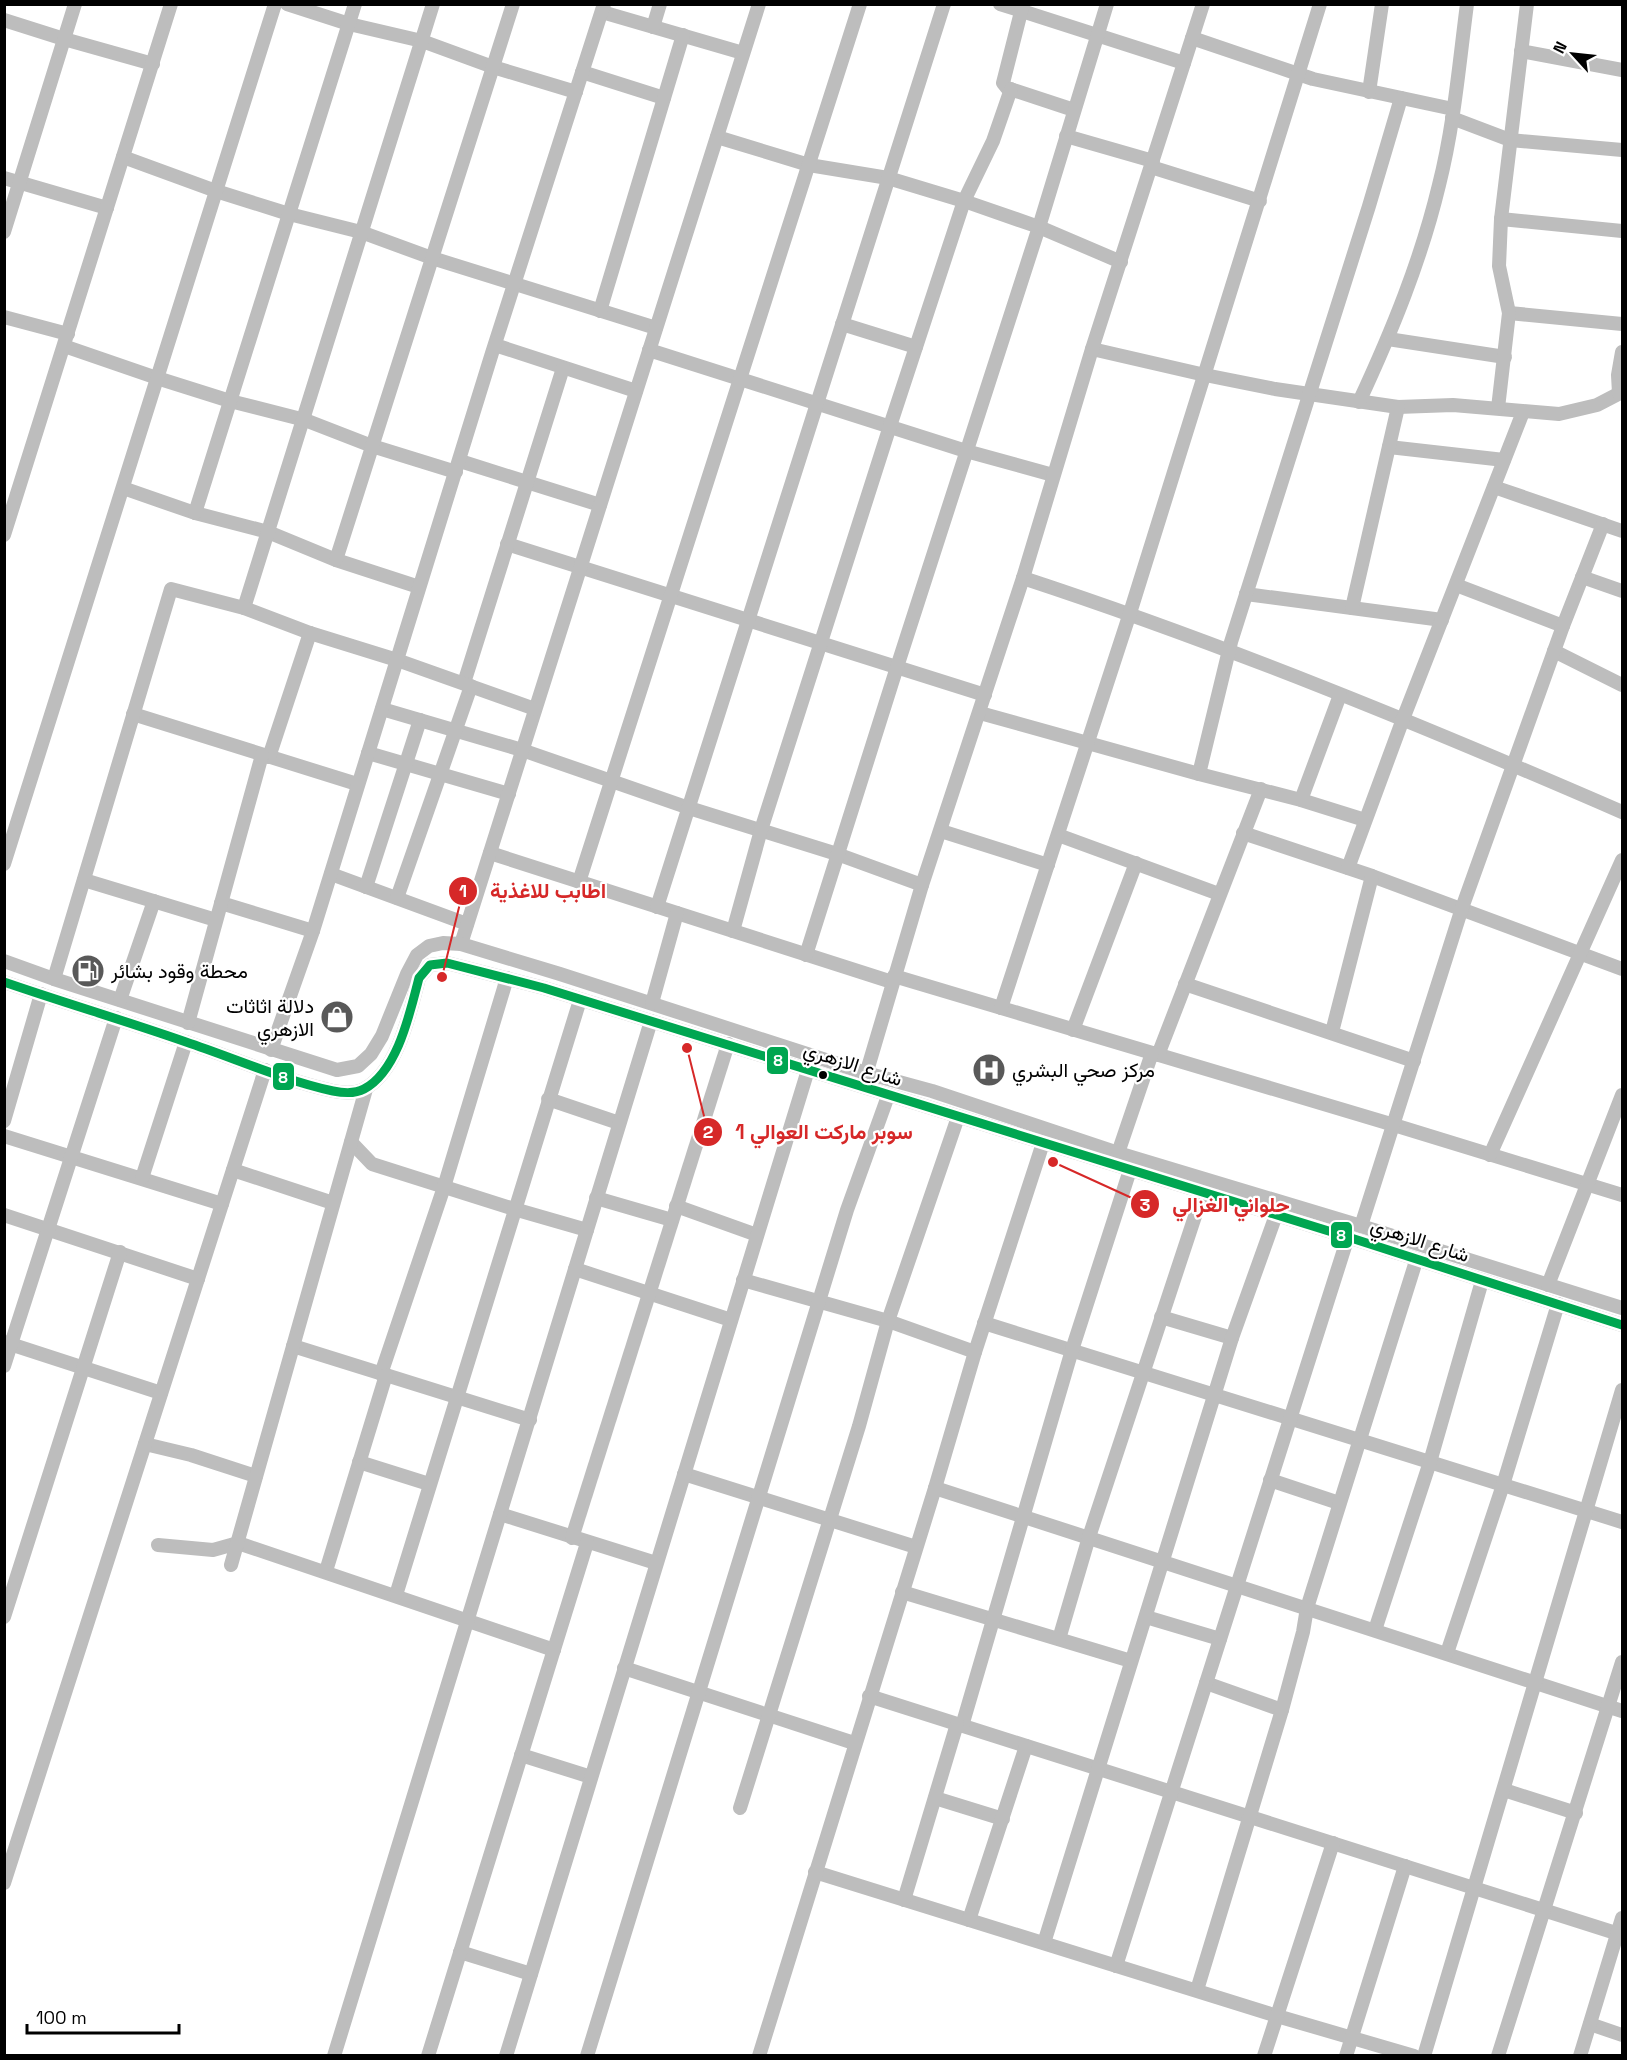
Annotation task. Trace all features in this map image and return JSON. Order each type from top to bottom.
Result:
[{"type":"street","points":[[4,232],[75,4]]},
{"type":"street","points":[[4,535],[171,4]]},
{"type":"street","points":[[4,864],[276,4]]},
{"type":"street","points":[[287,4],[350,24],[422,41],[493,67],[576,92]]},
{"type":"street","points":[[195,513],[356,4]]},
{"type":"street","points":[[244,608],[434,4]]},
{"type":"street","points":[[336,560],[513,4]]},
{"type":"street","points":[[653,27],[660,4]]},
{"type":"street","points":[[461,944],[759,4]]},
{"type":"street","points":[[579,882],[860,4]]},
{"type":"street","points":[[657,907],[944,4]]},
{"type":"street","points":[[1000,4],[1022,8],[1097,36],[1184,63]]},
{"type":"street","points":[[806,955],[1039,227],[1107,4]]},
{"type":"street","points":[[862,1087],[922,885],[980,713],[1092,349],[1203,4]]},
{"type":"street","points":[[1001,1008],[1130,613],[1320,4]]},
{"type":"street","points":[[1369,92],[1382,4]]},
{"type":"street","points":[[1359,402],[1408,288],[1431,215],[1453,113],[1467,4]]},
{"type":"street","points":[[1498,408],[1509,313],[1499,266],[1501,219],[1527,4]]},
{"type":"street","points":[[270,1050],[313,931],[357,784],[603,8],[653,27],[744,53]]},
{"type":"street","points":[[1022,8],[1002,81],[1011,89],[1074,110]]},
{"type":"street","points":[[4,20],[153,64]]},
{"type":"street","points":[[600,311],[683,35]]},
{"type":"street","points":[[1192,38],[1298,74],[1401,98],[1453,113],[1510,140],[1623,150]]},
{"type":"street","points":[[1521,51],[1623,70]]},
{"type":"street","points":[[582,72],[664,98]]},
{"type":"street","points":[[733,931],[761,830],[964,201],[993,141],[1011,89]]},
{"type":"street","points":[[1199,774],[1229,650],[1401,98]]},
{"type":"street","points":[[1066,136],[1260,201]]},
{"type":"street","points":[[717,137],[810,165],[888,178],[964,201],[1039,227],[1121,262]]},
{"type":"street","points":[[123,157],[216,191],[290,214],[361,232],[432,258],[656,328]]},
{"type":"street","points":[[4,178],[107,208]]},
{"type":"street","points":[[1501,219],[1623,231]]},
{"type":"street","points":[[1509,313],[1623,324]]},
{"type":"street","points":[[5,321],[66,340],[157,378],[230,401],[305,420],[372,446],[527,482],[600,505]]},
{"type":"street","points":[[842,324],[916,347]]},
{"type":"street","points":[[1388,339],[1505,357]]},
{"type":"street","points":[[495,345],[636,391]]},
{"type":"street","points":[[1092,349],[1205,375],[1359,402],[1398,407],[1437,405],[1498,408],[1548,414],[1571,413],[1597,405],[1621,393],[1618,375],[1623,352]]},
{"type":"street","points":[[649,350],[966,451],[1053,476]]},
{"type":"street","points":[[397,898],[455,730],[507,544],[563,368]]},
{"type":"street","points":[[1352,608],[1398,407]]},
{"type":"street","points":[[1348,868],[1403,719],[1523,412]]},
{"type":"street","points":[[1389,447],[1504,460]]},
{"type":"street","points":[[1494,487],[1603,524],[1622,528]]},
{"type":"street","points":[[123,489],[195,513],[268,532],[336,560],[419,587]]},
{"type":"street","points":[[1361,1226],[1462,908],[1563,626],[1603,524]]},
{"type":"street","points":[[507,544],[985,695]]},
{"type":"street","points":[[1582,577],[1623,591]]},
{"type":"street","points":[[1023,578],[1130,613],[1229,650],[1403,719],[1623,812]]},
{"type":"street","points":[[1456,585],[1563,626]]},
{"type":"street","points":[[54,979],[171,589],[244,608],[309,633],[397,660],[535,709]]},
{"type":"street","points":[[1246,594],[1442,620]]},
{"type":"street","points":[[188,1023],[216,920],[266,756],[309,633]]},
{"type":"street","points":[[1554,651],[1623,685]]},
{"type":"street","points":[[1301,800],[1340,695]]},
{"type":"street","points":[[382,709],[522,750],[689,808],[837,854],[922,885]]},
{"type":"street","points":[[980,713],[1199,774],[1262,789],[1365,820]]},
{"type":"street","points":[[133,714],[357,784]]},
{"type":"street","points":[[366,887],[420,720]]},
{"type":"street","points":[[368,753],[509,794]]},
{"type":"street","points":[[1118,1154],[1155,1054],[1262,789]]},
{"type":"street","points":[[941,831],[1048,865]]},
{"type":"street","points":[[1243,833],[1462,908],[1623,969]]},
{"type":"street","points":[[1058,835],[1219,894]]},
{"type":"street","points":[[490,853],[806,955],[1001,1008],[1623,1195]]},
{"type":"street","points":[[1490,1155],[1623,860]]},
{"type":"street","points":[[1073,1030],[1136,863]]},
{"type":"street","points":[[330,874],[467,924]]},
{"type":"street","points":[[1332,1032],[1372,876]]},
{"type":"street","points":[[84,880],[216,920]]},
{"type":"street","points":[[120,1000],[154,901]]},
{"type":"street","points":[[221,903],[313,931]]},
{"type":"street","points":[[652,1004],[677,913]]},
{"type":"street","name":"شارع الازهري","points":[[4,961],[270,1050],[338,1070],[358,1066],[371,1054],[382,1036],[417,955],[429,946],[443,943],[461,944],[1006,1114],[1118,1154],[1361,1226],[1623,1308]]},
{"type":"street","name":"شارع الازهري","points":[[366,1089],[392,1061],[419,978],[430,966],[447,963],[507,978],[728,1044],[1623,1325]]},
{"type":"street","points":[[326,1571],[507,978]]},
{"type":"street","points":[[4,982],[335,1092],[358,1092],[366,1089]]},
{"type":"street","points":[[1185,984],[1414,1061]]},
{"type":"street","points":[[4,1120],[41,994]]},
{"type":"street","points":[[396,1596],[580,1000]]},
{"type":"street","points":[[4,1366],[8,1343],[49,1228],[116,1018]]},
{"type":"street","points":[[334,2055],[651,1022]]},
{"type":"street","points":[[142,1178],[186,1042]]},
{"type":"street","points":[[572,1538],[728,1044]]},
{"type":"street","points":[[4,1883],[265,1070]]},
{"type":"street","points":[[506,2055],[808,1070]]},
{"type":"street","points":[[231,1565],[366,1089]]},
{"type":"street","points":[[1548,1285],[1623,1095]]},
{"type":"street","points":[[587,2055],[849,1205],[888,1096]]},
{"type":"street","points":[[548,1099],[619,1123]]},
{"type":"street","points":[[740,1808],[831,1519],[888,1322],[958,1117]]},
{"type":"street","points":[[4,1136],[222,1204]]},
{"type":"street","points":[[351,1142],[372,1164],[587,1230]]},
{"type":"street","points":[[759,2055],[984,1323],[1043,1143]]},
{"type":"street","points":[[233,1170],[333,1203]]},
{"type":"street","points":[[904,1900],[934,1798],[993,1619],[1072,1350],[1130,1170]]},
{"type":"street","points":[[1059,1639],[1089,1537],[1203,1192]]},
{"type":"street","points":[[596,1198],[674,1213],[757,1235]]},
{"type":"street","points":[[4,1215],[198,1279]]},
{"type":"street","points":[[1044,1943],[1232,1338],[1276,1215]]},
{"type":"street","points":[[1116,1966],[1348,1237]]},
{"type":"street","points":[[4,1617],[120,1252]]},
{"type":"street","points":[[1197,1990],[1282,1710],[1303,1632],[1307,1608],[1416,1261]]},
{"type":"street","points":[[575,1269],[731,1320]]},
{"type":"street","points":[[743,1280],[888,1322],[975,1352]]},
{"type":"street","points":[[1375,1630],[1430,1462],[1482,1281]]},
{"type":"street","points":[[1447,1653],[1503,1485],[1558,1304]]},
{"type":"street","points":[[1161,1317],[1232,1338]]},
{"type":"street","points":[[984,1323],[1623,1522]]},
{"type":"street","points":[[8,1343],[161,1393]]},
{"type":"street","points":[[293,1346],[530,1420]]},
{"type":"street","points":[[1424,2055],[1623,1390]]},
{"type":"street","points":[[145,1444],[191,1455],[256,1476]]},
{"type":"street","points":[[359,1462],[429,1484]]},
{"type":"street","points":[[684,1474],[916,1547]]},
{"type":"street","points":[[1270,1480],[1339,1503]]},
{"type":"street","points":[[935,1488],[1623,1711]]},
{"type":"street","points":[[500,1514],[656,1563]]},
{"type":"street","points":[[158,1545],[213,1550],[238,1542],[554,1650]]},
{"type":"street","points":[[428,2055],[587,1543]]},
{"type":"street","points":[[902,1592],[1131,1661]]},
{"type":"street","points":[[1146,1617],[1220,1639]]},
{"type":"street","points":[[1498,2055],[1623,1662]]},
{"type":"street","points":[[624,1668],[854,1743]]},
{"type":"street","points":[[1206,1683],[1282,1710]]},
{"type":"street","points":[[870,1696],[1620,1934]]},
{"type":"street","points":[[969,1920],[1026,1746]]},
{"type":"street","points":[[521,1755],[591,1777]]},
{"type":"street","points":[[1504,1791],[1576,1813]]},
{"type":"street","points":[[934,1798],[1003,1819]]},
{"type":"street","points":[[1264,2055],[1333,1843]]},
{"type":"street","points":[[1346,2055],[1405,1866]]},
{"type":"street","points":[[815,1872],[1277,2016],[1414,2055]]},
{"type":"street","points":[[1580,2055],[1620,1934],[1623,1918]]},
{"type":"street","points":[[460,1952],[531,1974]]},
{"type":"street","points":[[1590,2024],[1623,2035]]},
{"type":"transit line","name":"8","points":[[4,982],[163,1034],[296,1081],[349,1093],[364,1089],[386,1069],[401,1040],[419,978],[430,965],[447,963],[544,988],[1348,1237],[1622,1325]]},
{"type":"place","name":"محطة وقود بشائر","points":[[88,971]]},
{"type":"place","name":"اطابب للاغذية","points":[[442,977]]},
{"type":"place","name":"دلالة اثاثات الازهري","points":[[337,1017]]},
{"type":"place","name":"سوبر ماركت العوالي 1","points":[[687,1048]]},
{"type":"place","name":"مركز صحي البشري","points":[[989,1070]]},
{"type":"place","name":"حلواني الغزالي","points":[[1053,1162]]}]
